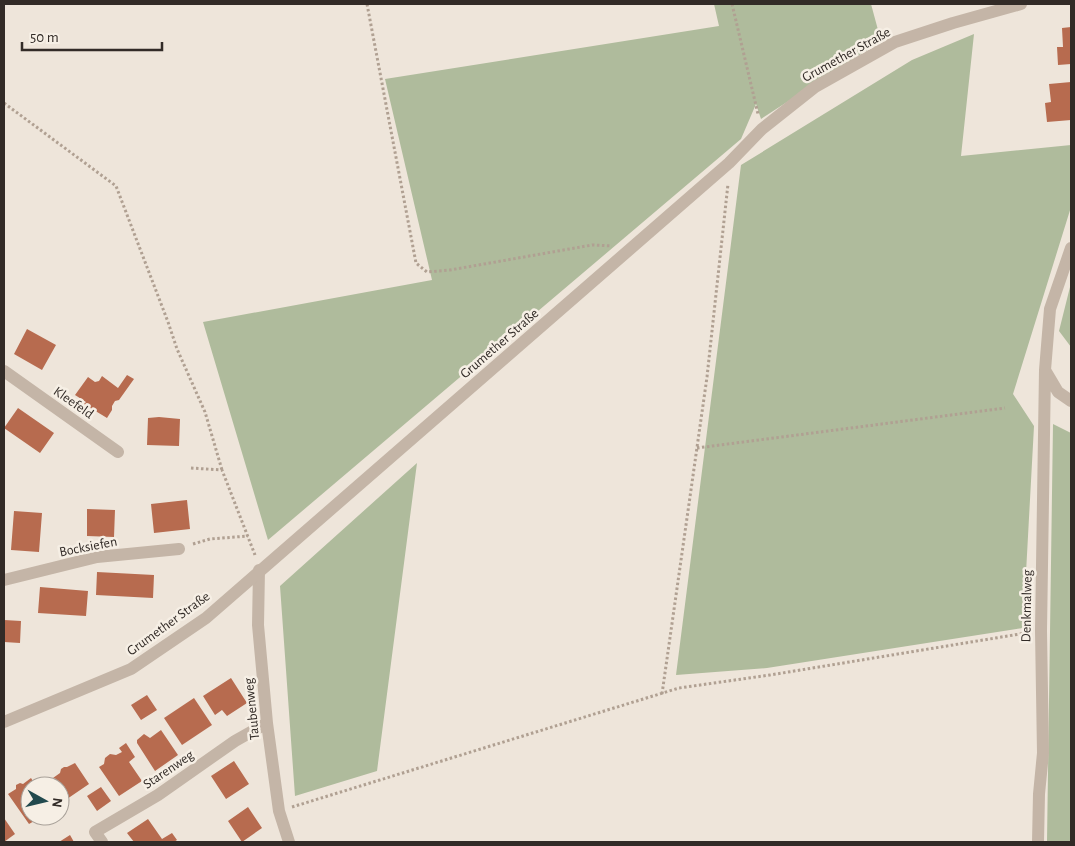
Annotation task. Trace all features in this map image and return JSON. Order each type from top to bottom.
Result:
[{"type":"street","name":"Grumether Straße","points":[[4,722],[131,668],[206,618],[729,163],[762,130],[815,87],[894,42],[1021,4]]},
{"type":"street","name":"Denkmalweg","points":[[1038,842],[1039,794],[1043,753],[1041,631],[1045,370],[1050,310],[1071,248]]},
{"type":"street","points":[[1045,370],[1058,392],[1071,401]]},
{"type":"street","name":"Kleefeld","points":[[4,387],[8,374],[118,452]]},
{"type":"street","name":"Bocksiefen","points":[[4,580],[97,557],[178,549]]},
{"type":"street","name":"Taubenweg","points":[[259,570],[258,625],[267,723],[280,811],[289,842]]},
{"type":"street","name":"Starenweg","points":[[102,842],[95,832],[158,795],[235,741],[267,723]]},
{"type":"path","points":[[367,4],[416,263],[427,272],[450,270],[592,246],[633,246]]},
{"type":"path","points":[[732,4],[762,130]]},
{"type":"path","points":[[4,103],[116,186],[168,322],[176,349],[205,412],[222,470],[259,570]]},
{"type":"path","points":[[662,694],[697,448],[724,233],[729,163]]},
{"type":"path","points":[[697,448],[1005,408]]},
{"type":"path","points":[[190,468],[222,470]]},
{"type":"path","points":[[178,549],[210,539],[248,536]]},
{"type":"path","points":[[280,811],[679,688],[770,676],[1041,631]]},
{"type":"green space","points":[[714,4],[871,4],[881,41],[761,119],[756,104],[741,139],[268,540],[203,322],[432,280],[385,79],[719,26]]},
{"type":"green space","points":[[974,34],[961,156],[1071,145],[1071,207],[1013,394],[1034,426],[1023,628],[767,668],[676,675],[741,165],[912,60]]},
{"type":"green space","points":[[1071,283],[1071,347],[1059,331]]},
{"type":"green space","points":[[1053,424],[1071,433],[1071,842],[1047,842]]},
{"type":"green space","points":[[417,463],[377,771],[295,796],[280,586]]},
{"type":"building","points":[[1071,27],[1071,64],[1058,65],[1057,47],[1063,47],[1062,28]]},
{"type":"building","points":[[1071,82],[1071,120],[1047,122],[1045,103],[1051,102],[1049,84]]},
{"type":"building","points":[[27,329],[56,345],[42,370],[14,354]]},
{"type":"building","points":[[127,375],[134,379],[119,400],[115,401],[107,418],[84,404],[86,402],[75,395],[88,377],[95,382],[99,381],[102,376],[118,388]]},
{"type":"building","points":[[18,408],[54,433],[40,453],[4,428]]},
{"type":"building","points":[[148,418],[180,419],[179,446],[147,445]]},
{"type":"building","points":[[187,500],[190,529],[154,533],[151,504]]},
{"type":"building","points":[[87,509],[115,510],[114,537],[87,536]]},
{"type":"building","points":[[14,511],[42,513],[39,552],[11,550]]},
{"type":"building","points":[[97,572],[154,575],[153,598],[96,595]]},
{"type":"building","points":[[40,587],[88,591],[86,616],[38,613]]},
{"type":"building","points":[[4,620],[21,621],[20,643],[4,642]]},
{"type":"building","points":[[231,678],[247,703],[227,716],[222,710],[215,715],[203,696]]},
{"type":"building","points":[[147,695],[157,710],[141,720],[131,705]]},
{"type":"building","points":[[194,698],[212,725],[182,745],[164,718]]},
{"type":"building","points":[[161,730],[178,755],[155,771],[137,743],[137,740],[144,734],[150,738]]},
{"type":"building","points":[[126,743],[135,757],[129,762],[142,781],[119,796],[99,767],[104,764],[105,758],[110,754],[116,755],[122,752],[119,748]]},
{"type":"building","points":[[234,761],[249,784],[226,799],[211,776]]},
{"type":"building","points":[[75,763],[89,784],[70,797],[70,776],[56,776],[60,773],[61,769]]},
{"type":"building","points":[[20,783],[20,811],[8,794],[16,789],[16,785]]},
{"type":"building","points":[[101,787],[111,801],[97,811],[87,796]]},
{"type":"building","points":[[248,807],[262,828],[242,842],[228,821]]},
{"type":"building","points":[[4,818],[15,834],[4,842]]},
{"type":"building","points":[[148,819],[162,839],[172,833],[177,840],[174,842],[134,842],[127,833]]},
{"type":"building","points":[[70,835],[74,842],[59,842]]}]
